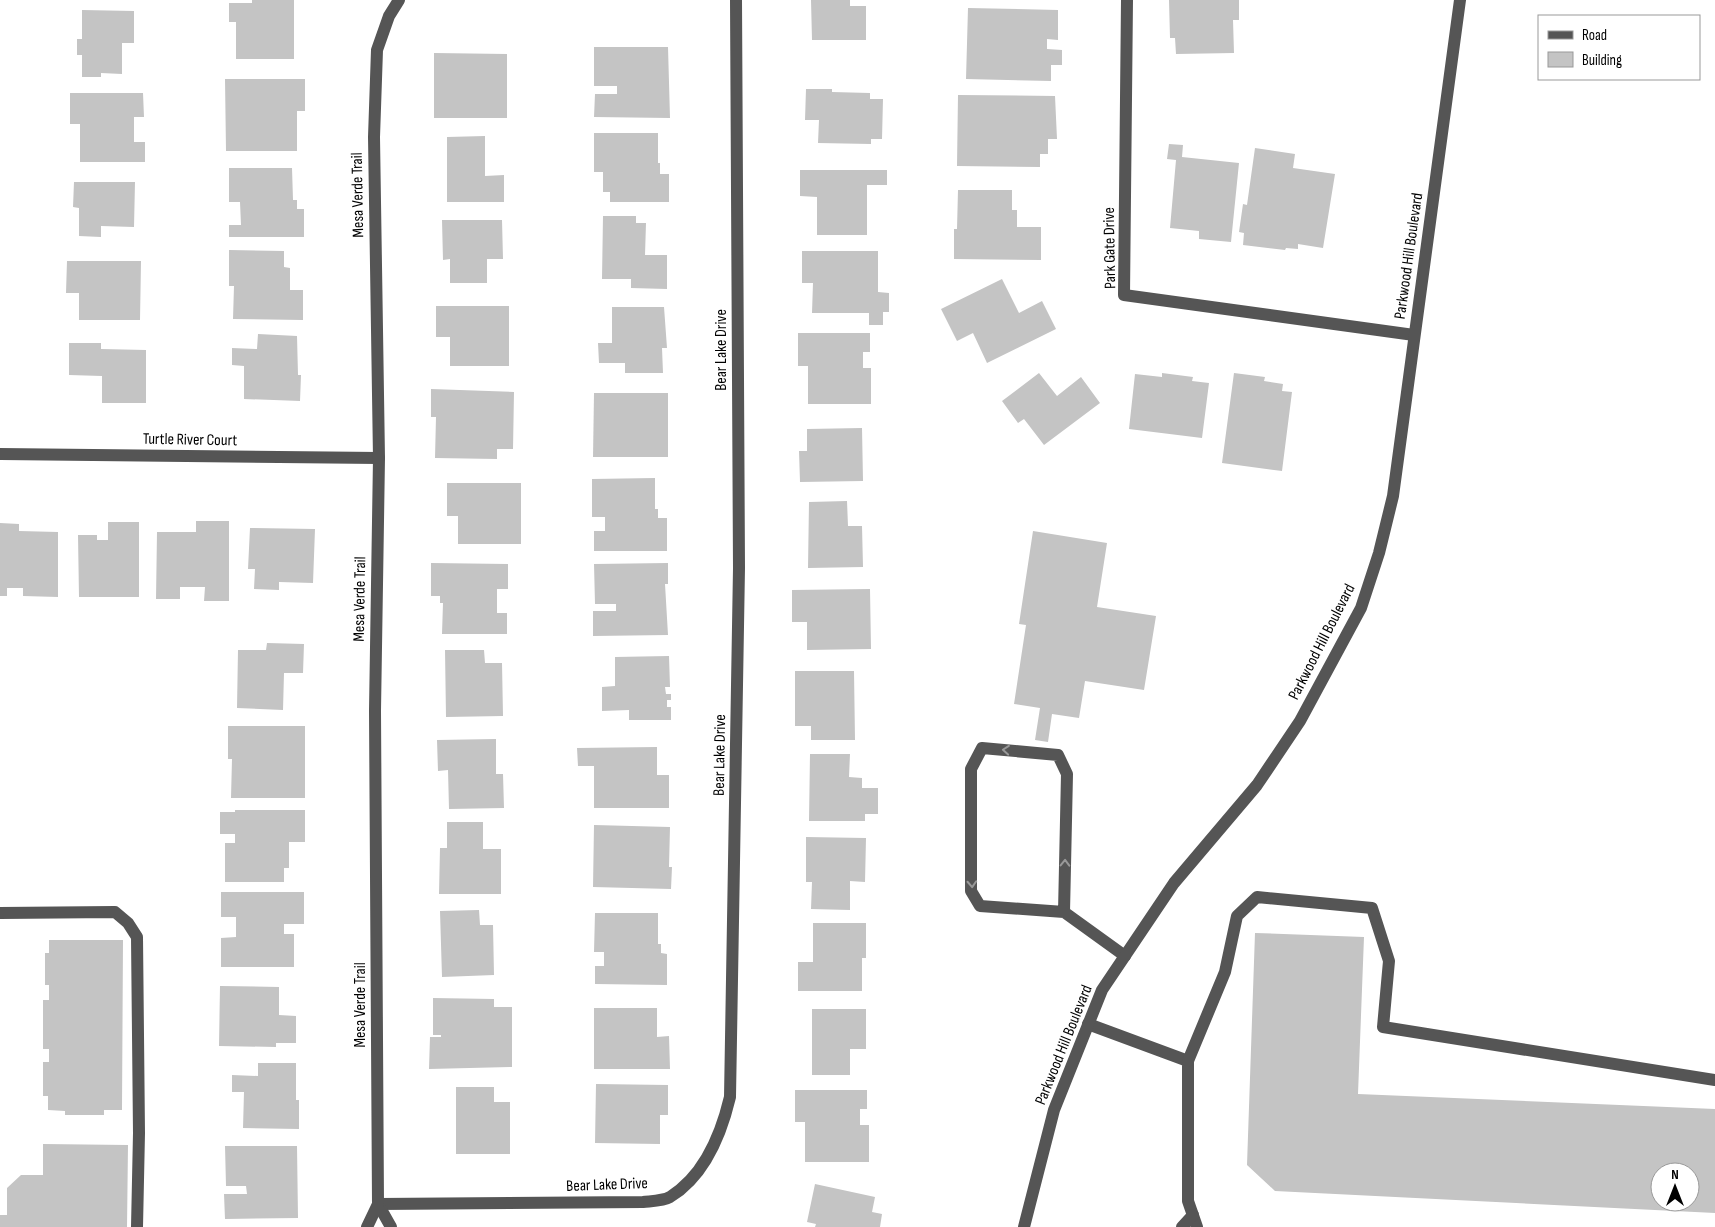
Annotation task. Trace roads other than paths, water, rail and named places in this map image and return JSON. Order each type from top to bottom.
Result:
[{"type":"street","name":"Mesa Verde Trail","points":[[367,1227],[378,1204],[374,711],[379,458],[374,137],[377,50],[389,16],[399,0]]},
{"type":"street","name":"Bear Lake Drive","points":[[378,1204],[644,1202],[668,1198],[688,1182],[710,1153],[724,1123],[730,1097],[739,568],[736,0]]},
{"type":"street","name":"Park Gate Drive","points":[[1127,0],[1124,295],[1414,336]]},
{"type":"street","name":"Parkwood Hill Boulevard","points":[[1024,1227],[1054,1110],[1102,990],[1174,883],[1257,785],[1300,721],[1361,608],[1379,553],[1393,496],[1460,0]]},
{"type":"street","name":"Turtle River Court","points":[[0,454],[379,458]]},
{"type":"street","points":[[1064,912],[1067,774],[1058,755],[982,748],[971,769],[971,891],[980,906],[1064,912],[1124,956]]},
{"type":"street","points":[[1182,1227],[1195,1221],[1188,1201],[1188,1061],[1225,972],[1237,916],[1257,897],[1372,908],[1389,960],[1383,1027],[1715,1080]]},
{"type":"street","points":[[0,913],[115,912],[128,923],[138,937],[139,1133],[137,1227]]},
{"type":"street","points":[[1088,1024],[1188,1061]]},
{"type":"street","name":"Mesa Verde Trail","points":[[378,1204],[391,1227]]}]
